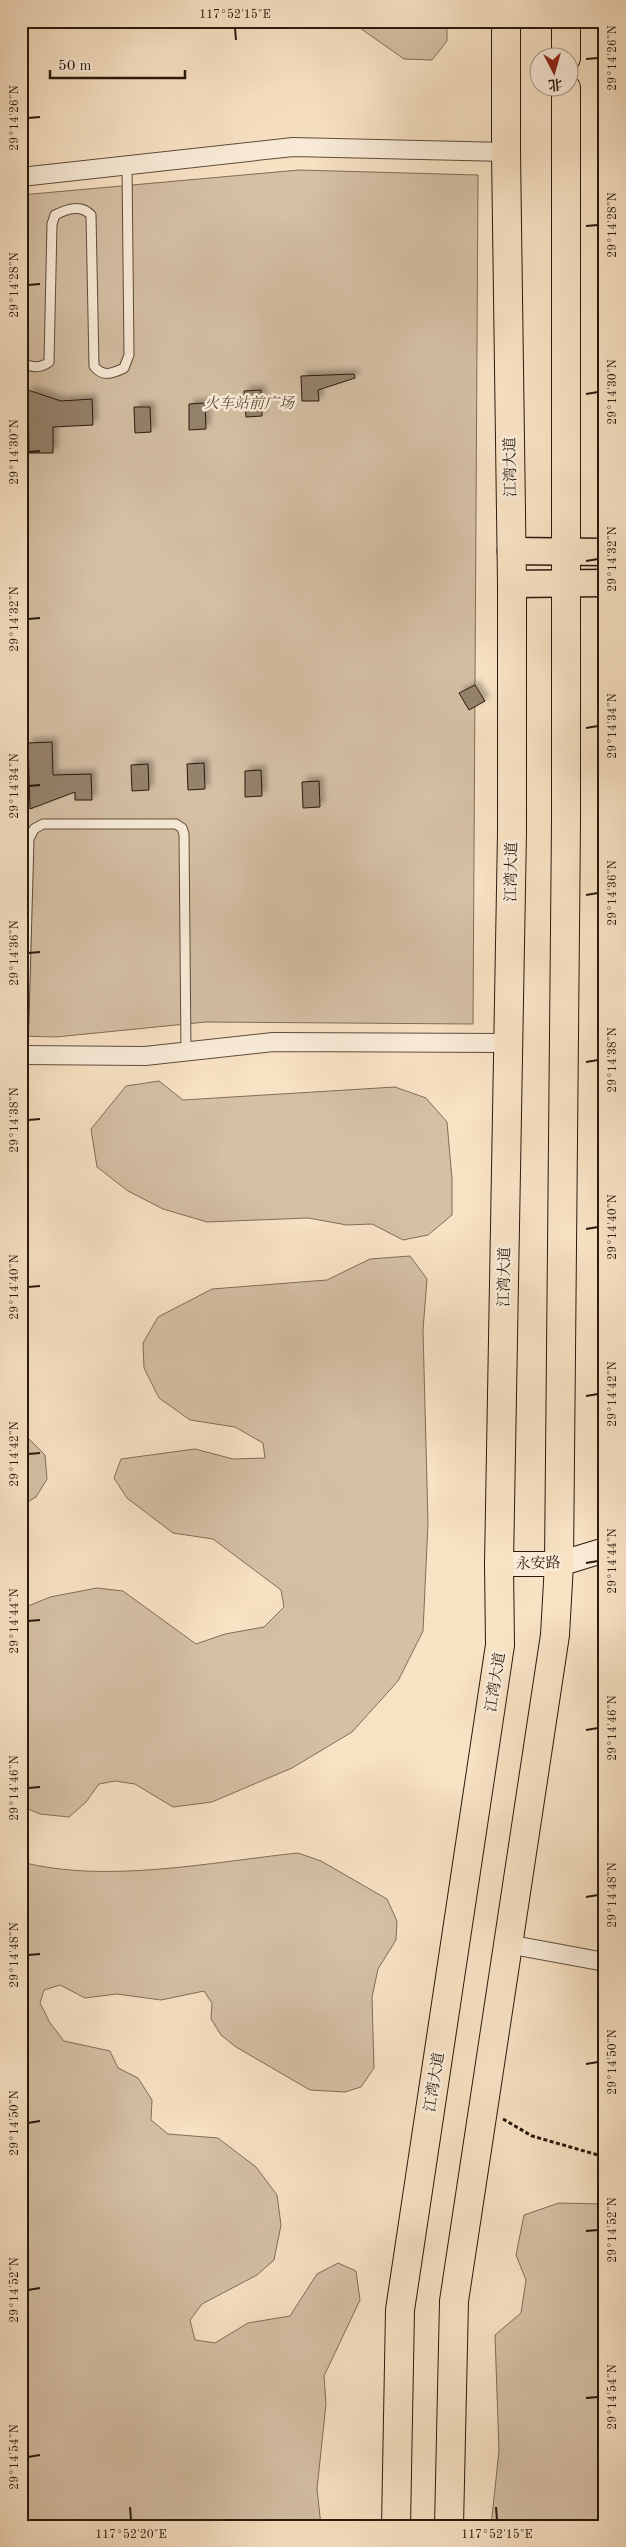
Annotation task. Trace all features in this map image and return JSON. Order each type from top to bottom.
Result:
[{"type":"highway","name":"江湾大道","points":[[396,2526],[400,2310],[500,1645],[499,1564],[512,832],[512,551],[506,21]]},
{"type":"highway","points":[[566,21],[566,48]]},
{"type":"highway","points":[[450,2526],[454,2301],[555,1635],[559,1564],[568,582],[566,98]]},
{"type":"main road","points":[[512,551],[605,552]]},
{"type":"main road","points":[[512,584],[605,583]]},
{"type":"street","points":[[21,177],[293,148],[506,152]]},
{"type":"street","points":[[22,1054],[145,1056],[273,1042],[507,1043]]},
{"type":"street","name":"永安路","points":[[499,1564],[559,1564],[605,1550]]},
{"type":"street","points":[[508,1944],[605,1962]]},
{"type":"lane","points":[[21,362],[29,367],[36,367],[50,362],[52,224],[55,215],[67,209],[77,208],[86,210],[91,215],[94,366],[104,374],[124,368],[129,355],[127,166]]},
{"type":"lane","points":[[22,1054],[29,839],[34,829],[44,824],[176,824],[182,828],[184,834],[186,1051]]},
{"type":"path","points":[[484,2108],[532,2136],[605,2157]]},
{"type":"green space","points":[[350,21],[447,21],[447,41],[432,60],[404,59]]},
{"type":"green space","name":"火车站前广场","points":[[299,170],[478,175],[473,1024],[206,1022],[56,1037],[21,1036],[21,195]]},
{"type":"green space","points":[[159,1081],[183,1100],[395,1087],[426,1098],[447,1122],[452,1179],[452,1215],[428,1235],[403,1240],[372,1224],[347,1225],[308,1218],[207,1222],[163,1209],[128,1191],[97,1167],[91,1129],[126,1086]]},
{"type":"green space","points":[[410,1256],[427,1279],[423,1330],[428,1523],[423,1631],[398,1681],[352,1732],[292,1768],[212,1802],[173,1807],[135,1784],[115,1781],[99,1784],[86,1802],[69,1817],[40,1814],[21,1806],[21,1609],[50,1597],[97,1588],[123,1591],[196,1644],[225,1634],[264,1627],[284,1607],[281,1590],[213,1539],[173,1533],[127,1498],[114,1478],[121,1459],[195,1449],[233,1459],[265,1458],[263,1443],[235,1427],[190,1420],[159,1398],[144,1368],[143,1343],[158,1317],[212,1289],[327,1280],[370,1259]]},
{"type":"green space","points":[[21,1431],[45,1455],[47,1479],[36,1497],[21,1506]]},
{"type":"green space","points":[[298,1853],[321,1861],[387,1899],[397,1921],[396,1940],[378,1969],[372,1997],[374,2068],[361,2087],[345,2092],[310,2090],[236,2047],[221,2035],[211,2019],[212,2003],[204,1991],[161,2000],[117,1994],[85,1998],[60,1985],[44,1990],[40,2003],[50,2023],[64,2041],[110,2051],[118,2068],[138,2078],[152,2100],[151,2120],[168,2134],[218,2138],[256,2167],[277,2195],[281,2225],[274,2260],[257,2275],[202,2304],[190,2320],[195,2340],[215,2343],[248,2323],[290,2316],[317,2274],[338,2263],[356,2271],[360,2300],[324,2376],[326,2404],[317,2489],[321,2526],[23,2526],[21,1862],[54,1868],[88,1871],[123,1871],[195,1866]]},
{"type":"green space","points":[[559,2203],[605,2204],[605,2526],[491,2526],[499,2451],[495,2335],[521,2313],[526,2280],[516,2255],[524,2215]]},
{"type":"building","points":[[354,374],[355,378],[318,390],[319,401],[302,401],[301,376]]},
{"type":"building","points":[[28,390],[61,401],[92,399],[93,425],[53,427],[53,453],[29,453]]},
{"type":"building","points":[[261,390],[262,416],[246,417],[244,391]]},
{"type":"building","points":[[205,403],[206,429],[189,430],[189,404]]},
{"type":"building","points":[[134,407],[150,407],[151,432],[135,433]]},
{"type":"building","points":[[475,685],[485,701],[469,710],[459,693]]},
{"type":"building","points":[[52,742],[53,775],[91,774],[92,800],[75,800],[75,792],[30,809],[28,743]]},
{"type":"building","points":[[204,763],[205,789],[188,790],[187,764]]},
{"type":"building","points":[[148,764],[149,790],[132,791],[131,765]]},
{"type":"building","points":[[261,770],[262,796],[245,797],[245,771]]},
{"type":"building","points":[[319,781],[320,807],[303,808],[302,782]]}]
